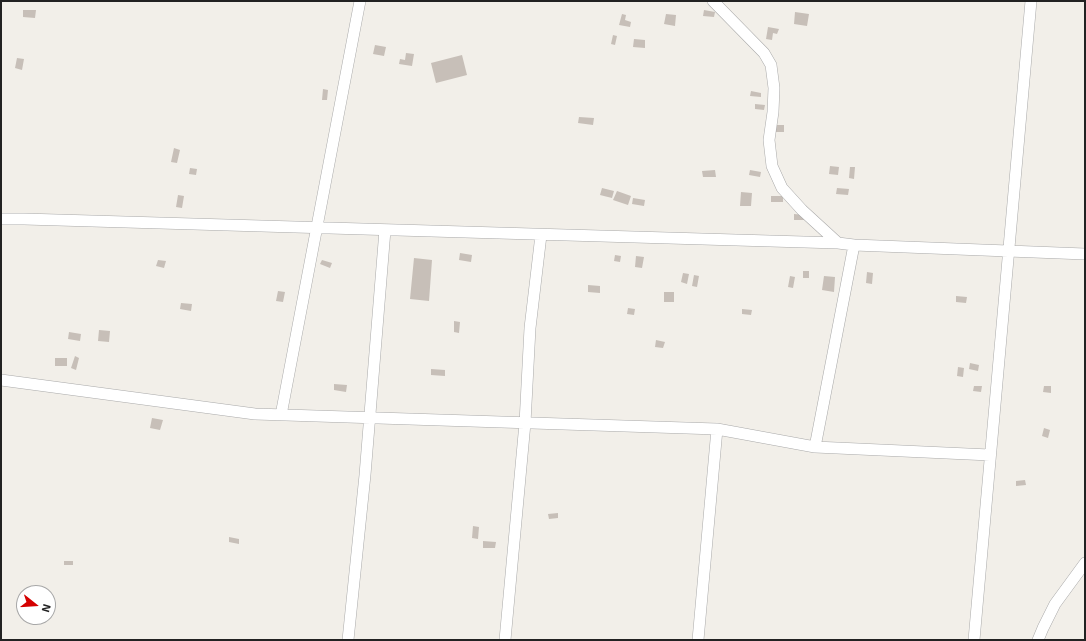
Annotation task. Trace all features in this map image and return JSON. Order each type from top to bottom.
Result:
[{"type":"street","points":[[281,415],[360,1]]},
{"type":"street","points":[[713,1],[764,52],[771,65],[774,88],[773,112],[769,140],[772,166],[782,188],[802,210],[838,244]]},
{"type":"street","points":[[974,640],[1030,1]]},
{"type":"street","points":[[1,219],[838,244],[854,246],[1008,250],[1085,254]]},
{"type":"street","points":[[348,640],[370,418],[385,230]]},
{"type":"street","points":[[505,640],[525,423],[530,328],[542,235]]},
{"type":"street","points":[[815,446],[854,246]]},
{"type":"street","points":[[1,380],[255,414],[717,429],[815,446],[990,455]]},
{"type":"street","points":[[698,640],[717,429]]},
{"type":"street","points":[[1038,640],[1055,604],[1085,563]]},
{"type":"building","points":[[23,10],[36,10],[35,18],[23,17]]},
{"type":"building","points":[[704,10],[715,12],[714,17],[703,16]]},
{"type":"building","points":[[795,12],[809,14],[807,26],[794,24]]},
{"type":"building","points":[[622,14],[626,15],[625,20],[631,22],[630,27],[619,25]]},
{"type":"building","points":[[666,14],[676,15],[675,26],[664,24]]},
{"type":"building","points":[[768,27],[779,29],[777,34],[773,33],[772,40],[766,39]]},
{"type":"building","points":[[613,35],[617,36],[615,45],[611,44]]},
{"type":"building","points":[[634,39],[645,40],[645,48],[633,47]]},
{"type":"building","points":[[375,45],[386,47],[384,56],[373,54]]},
{"type":"building","points":[[406,53],[414,54],[412,66],[399,64],[400,59],[405,60]]},
{"type":"building","points":[[462,55],[467,75],[436,83],[431,63]]},
{"type":"building","points":[[17,58],[24,59],[22,70],[15,68]]},
{"type":"building","points":[[323,89],[328,90],[327,100],[322,100]]},
{"type":"building","points":[[751,91],[761,93],[761,97],[750,96]]},
{"type":"building","points":[[755,104],[765,105],[764,110],[755,109]]},
{"type":"building","points":[[579,117],[594,118],[593,125],[578,123]]},
{"type":"building","points":[[773,125],[784,125],[784,132],[773,132]]},
{"type":"building","points":[[174,148],[180,150],[177,163],[171,162]]},
{"type":"building","points":[[830,166],[839,167],[838,175],[829,174]]},
{"type":"building","points":[[850,167],[855,167],[854,179],[849,178]]},
{"type":"building","points":[[190,168],[197,169],[196,175],[189,174]]},
{"type":"building","points":[[715,170],[716,177],[703,177],[702,171]]},
{"type":"building","points":[[750,170],[761,172],[760,177],[749,175]]},
{"type":"building","points":[[602,188],[614,191],[612,198],[600,195]]},
{"type":"building","points":[[837,188],[849,189],[848,195],[836,194]]},
{"type":"building","points":[[617,191],[631,196],[628,205],[613,200]]},
{"type":"building","points":[[741,192],[752,193],[751,206],[740,206]]},
{"type":"building","points":[[178,195],[184,196],[182,208],[176,207]]},
{"type":"building","points":[[771,196],[783,196],[783,202],[771,202]]},
{"type":"building","points":[[633,198],[645,200],[644,206],[632,204]]},
{"type":"building","points":[[794,214],[804,215],[804,220],[794,220]]},
{"type":"building","points":[[460,253],[472,255],[471,262],[459,260]]},
{"type":"building","points":[[615,255],[621,256],[620,262],[614,261]]},
{"type":"building","points":[[636,256],[644,257],[642,268],[635,267]]},
{"type":"building","points":[[414,258],[432,260],[429,301],[410,299]]},
{"type":"building","points":[[158,260],[166,261],[164,268],[156,266]]},
{"type":"building","points":[[322,260],[332,263],[330,268],[320,264]]},
{"type":"building","points":[[803,271],[809,271],[809,278],[803,278]]},
{"type":"building","points":[[867,272],[873,273],[872,284],[866,283]]},
{"type":"building","points":[[683,273],[689,274],[687,284],[681,282]]},
{"type":"building","points":[[694,275],[699,276],[697,287],[692,286]]},
{"type":"building","points":[[790,276],[795,277],[793,288],[788,287]]},
{"type":"building","points":[[824,276],[835,277],[834,292],[822,290]]},
{"type":"building","points":[[588,285],[600,286],[600,293],[588,292]]},
{"type":"building","points":[[278,291],[285,292],[283,302],[276,301]]},
{"type":"building","points":[[664,292],[674,292],[674,302],[664,302]]},
{"type":"building","points":[[956,296],[967,297],[966,303],[956,302]]},
{"type":"building","points":[[181,303],[192,304],[191,311],[180,309]]},
{"type":"building","points":[[628,308],[635,309],[634,315],[627,314]]},
{"type":"building","points":[[742,309],[752,310],[751,315],[742,314]]},
{"type":"building","points":[[454,321],[460,322],[459,333],[454,332]]},
{"type":"building","points":[[99,330],[110,331],[109,342],[98,341]]},
{"type":"building","points":[[69,332],[81,334],[80,341],[68,339]]},
{"type":"building","points":[[656,340],[665,342],[663,348],[655,347]]},
{"type":"building","points":[[75,356],[79,358],[76,370],[71,368]]},
{"type":"building","points":[[55,358],[67,358],[67,366],[55,366]]},
{"type":"building","points":[[970,363],[979,365],[978,371],[969,369]]},
{"type":"building","points":[[958,367],[964,368],[963,377],[957,376]]},
{"type":"building","points":[[431,369],[445,370],[445,376],[431,375]]},
{"type":"building","points":[[334,384],[347,385],[346,392],[334,390]]},
{"type":"building","points":[[974,386],[982,386],[981,392],[973,391]]},
{"type":"building","points":[[1044,386],[1051,386],[1051,393],[1043,392]]},
{"type":"building","points":[[152,418],[163,420],[160,430],[150,428]]},
{"type":"building","points":[[1044,428],[1050,430],[1048,438],[1042,436]]},
{"type":"building","points":[[1025,480],[1026,485],[1016,486],[1016,481]]},
{"type":"building","points":[[558,513],[558,518],[549,519],[548,514]]},
{"type":"building","points":[[473,526],[479,527],[478,539],[472,538]]},
{"type":"building","points":[[229,537],[239,539],[239,544],[229,542]]},
{"type":"building","points":[[483,541],[496,542],[495,548],[483,548]]},
{"type":"building","points":[[64,561],[73,561],[73,565],[64,565]]}]
